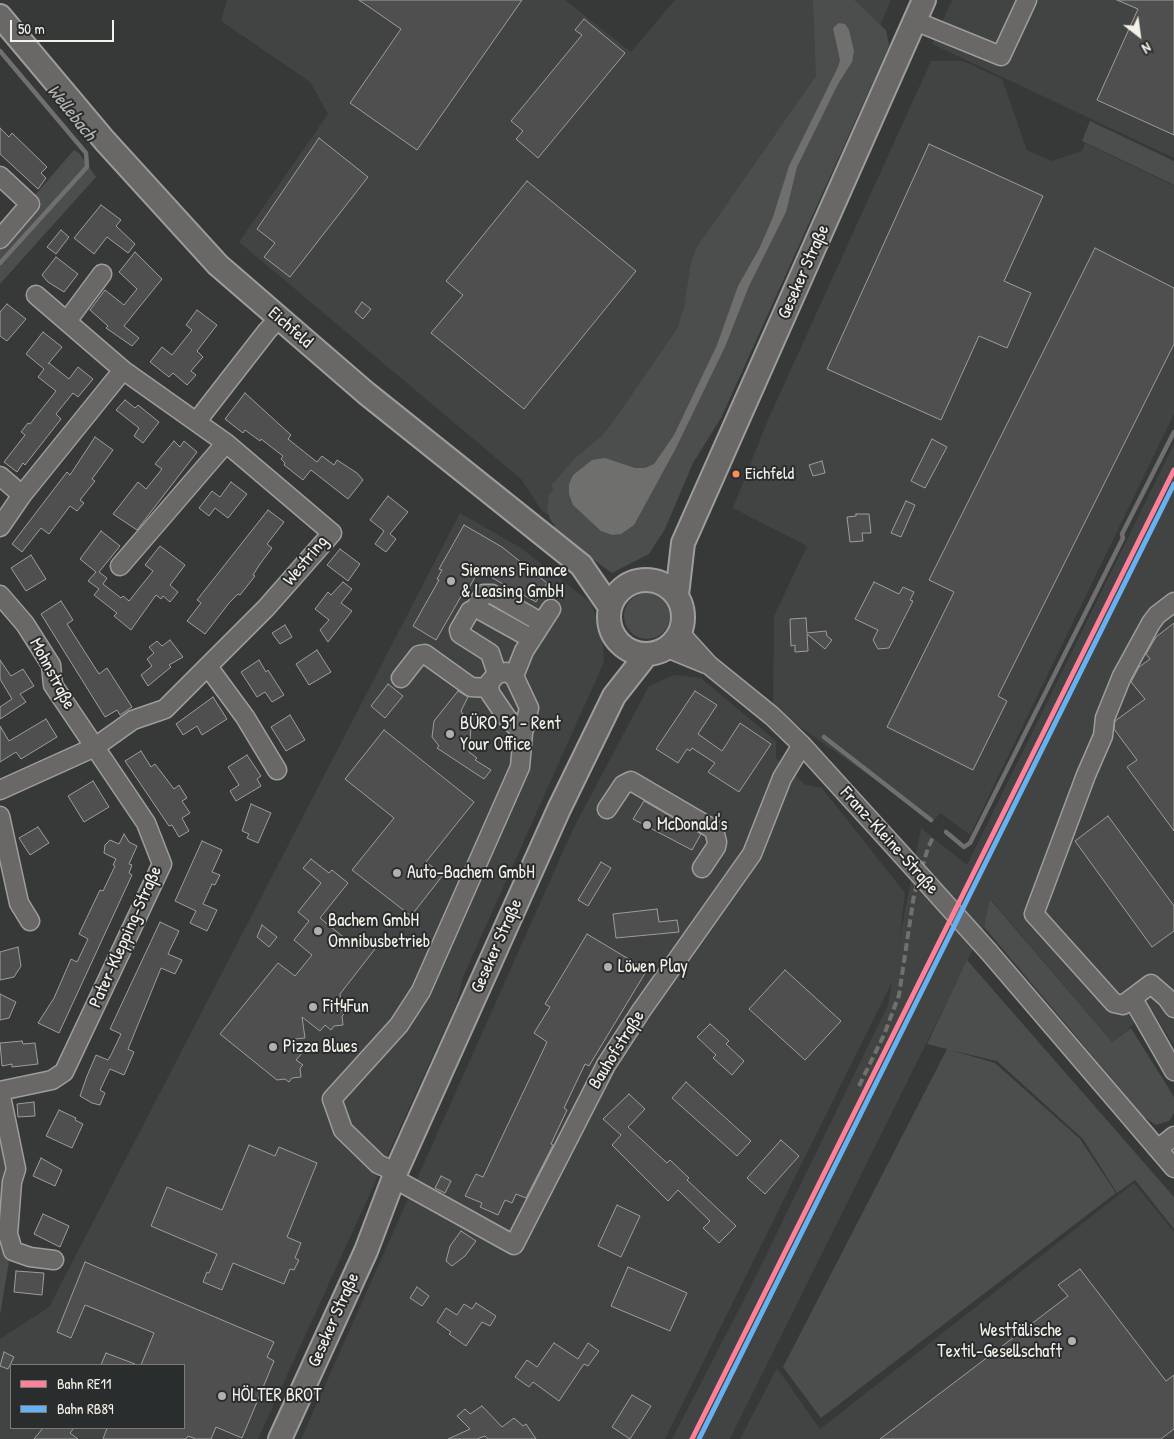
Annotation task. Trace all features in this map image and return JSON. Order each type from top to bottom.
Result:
[{"type":"main road","name":"Geseker Straße","points":[[677,595],[683,543],[924,0]]},
{"type":"main road","name":"Eichfeld","points":[[0,16],[105,141],[218,265],[467,475],[581,565],[610,607]]},
{"type":"main road","name":"Geseker Straße","points":[[647,579],[683,543]]},
{"type":"main road","points":[[581,565],[624,586]]},
{"type":"main road","points":[[647,579],[665,584],[677,595],[683,611],[665,645],[638,653],[621,645],[612,632],[609,620],[610,607],[616,595],[624,586],[647,579]]},
{"type":"main road","name":"Geseker Straße","points":[[280,1439],[366,1250],[394,1175],[559,809],[614,696],[621,645]]},
{"type":"main road","name":"Geseker Straße","points":[[614,696],[665,645]]},
{"type":"street","points":[[915,21],[1001,56],[1027,0]]},
{"type":"street","points":[[0,176],[30,204],[0,240]]},
{"type":"street","points":[[66,321],[102,274]]},
{"type":"street","name":"Westring","points":[[0,790],[95,747],[133,720],[165,709],[209,668],[266,608],[332,533],[226,443],[123,370],[36,295]]},
{"type":"street","points":[[198,422],[267,331],[280,318]]},
{"type":"street","points":[[0,527],[22,495],[123,370]]},
{"type":"street","points":[[120,566],[226,443]]},
{"type":"street","points":[[0,476],[22,495]]},
{"type":"street","points":[[401,678],[420,655],[425,654],[471,687],[500,679],[516,668],[546,616],[488,593],[478,603],[478,607],[470,611],[459,630],[460,634],[490,653],[500,679],[499,709],[514,727],[523,733]]},
{"type":"street","name":"Mohnstraße","points":[[2,602],[25,624],[50,664],[53,684],[95,747]]},
{"type":"street","points":[[1174,602],[1157,615],[1151,623],[1122,676],[1105,718],[1104,736],[1034,910],[1036,917],[1114,1003],[1123,1005],[1151,984],[1167,998],[1174,1008]]},
{"type":"street","points":[[478,607],[532,639]]},
{"type":"street","name":"Franz-Kleine-Straße","points":[[665,645],[709,665],[772,716],[802,745],[989,952],[1174,1168]]},
{"type":"street","points":[[209,668],[245,717],[277,770]]},
{"type":"street","points":[[394,1175],[378,1164],[343,1130],[332,1099],[399,1025],[421,991],[520,767],[523,733],[529,708],[500,679]]},
{"type":"street","name":"Bauhofstraße","points":[[394,1175],[514,1245],[606,1065],[641,1011],[752,854],[782,778],[802,745]]},
{"type":"street","name":"Pater-Klepping-Straße","points":[[0,1091],[52,1080],[64,1072],[162,864],[146,823],[95,747]]},
{"type":"street","points":[[607,809],[623,785],[631,781],[706,825],[714,830],[717,842],[716,847],[702,868]]},
{"type":"street","points":[[0,816],[19,903],[30,921]]},
{"type":"street","points":[[1133,999],[1174,1071]]},
{"type":"street","points":[[0,1091],[16,1169],[12,1182],[8,1234],[13,1251],[30,1257],[54,1260]]},
{"type":"street","points":[[1158,1149],[1174,1136]]},
{"type":"shaded area","points":[[227,0],[565,0],[631,52],[675,0],[891,0],[784,245],[607,549],[542,511],[521,479],[239,242],[328,114],[310,82],[221,21]]},
{"type":"shaded area","points":[[813,0],[854,0],[886,30],[889,45],[721,418],[693,463],[665,529],[649,554],[612,573],[552,530],[555,525],[547,511],[549,495],[554,489],[551,486],[576,457],[602,436],[677,329],[684,308],[691,262],[697,247],[816,76]]},
{"type":"shaded area","points":[[952,0],[1174,0],[1174,158],[932,44]]},
{"type":"shaded area","points":[[839,23],[845,24],[849,30],[854,51],[852,62],[838,84],[797,167],[786,212],[749,286],[725,347],[675,450],[634,525],[621,534],[612,535],[601,531],[573,505],[569,494],[569,484],[573,475],[592,460],[605,458],[635,468],[645,468],[654,464],[674,435],[717,345],[738,286],[759,249],[773,217],[789,166],[838,67],[840,60],[833,28]]},
{"type":"shaded area","points":[[931,61],[963,61],[1002,79],[1027,150],[1051,161],[1082,151],[1085,143],[1174,186],[1174,414],[970,835],[940,813],[934,821],[773,708],[774,616],[807,546],[733,508],[767,422]]},
{"type":"shaded area","points":[[1090,121],[1174,161],[1174,185],[1082,141]]},
{"type":"shaded area","points":[[74,150],[79,153],[96,177],[0,284],[0,244],[34,196]]},
{"type":"shaded area","points":[[1174,444],[1174,1045],[1151,1010],[1112,1042],[991,899],[984,927],[730,1439],[672,1439],[751,1286],[888,1005],[892,982],[665,1439],[301,1439],[573,829],[649,686],[674,675],[701,678],[776,741],[776,758],[806,785],[822,788],[905,893],[899,942],[921,828],[967,865]]},
{"type":"shaded area","points":[[460,513],[521,548],[591,603],[602,632],[604,662],[463,977],[456,1005],[258,1439],[0,1439],[0,1339],[49,1307]]},
{"type":"shaded area","points":[[642,593],[652,593],[666,603],[670,616],[666,629],[660,635],[652,639],[642,639],[628,629],[624,621],[624,611],[634,597]]},
{"type":"shaded area","points":[[990,899],[1112,1042],[1131,1028],[1174,1097],[1174,1113],[1169,1121],[1156,1125],[1144,1117],[984,927]]},
{"type":"shaded area","points":[[967,960],[1174,1197],[1174,1229],[1135,1180],[1117,1193],[1083,1139],[997,1061],[950,1050],[995,1063],[1080,1139],[1116,1193],[821,1418],[783,1367],[947,1049],[927,1044]]},
{"type":"shaded area","points":[[0,1085],[8,1098],[10,1255],[0,1315]]},
{"type":"shaded area","points":[[1134,1183],[1174,1232],[1174,1439],[740,1439],[777,1368],[820,1429]]},
{"type":"building","points":[[359,0],[522,0],[417,150],[350,103],[401,29]]},
{"type":"building","points":[[1117,0],[1174,0],[1174,135],[1097,100],[1138,9]]},
{"type":"building","points":[[584,19],[625,53],[538,158],[516,139],[523,131],[511,121],[582,35],[575,30]]},
{"type":"building","points":[[0,128],[9,137],[12,133],[47,167],[41,173],[46,178],[38,189],[0,154]]},
{"type":"building","points":[[319,138],[368,177],[290,277],[264,257],[275,243],[257,229]]},
{"type":"building","points":[[929,144],[1043,196],[1004,281],[1031,293],[1007,348],[979,336],[941,420],[827,369]]},
{"type":"building","points":[[527,181],[636,271],[524,409],[431,333],[463,295],[446,281]]},
{"type":"building","points":[[101,205],[121,220],[116,226],[135,244],[128,253],[107,237],[94,254],[74,238]]},
{"type":"building","points":[[61,230],[69,237],[56,254],[47,247]]},
{"type":"building","points":[[1095,248],[1174,288],[1174,344],[998,696],[1007,701],[973,770],[887,727],[954,592],[929,580]]},
{"type":"building","points":[[135,252],[162,279],[124,326],[139,338],[132,346],[106,328],[108,326],[90,310],[105,290],[124,305],[137,289],[119,272]]},
{"type":"building","points":[[56,257],[78,274],[64,292],[48,282],[42,275]]},
{"type":"building","points":[[362,302],[371,309],[363,319],[355,312]]},
{"type":"building","points":[[7,304],[26,319],[7,341],[0,336],[0,312]]},
{"type":"building","points":[[197,310],[217,325],[197,351],[203,357],[191,371],[196,375],[187,385],[173,373],[169,377],[150,362],[162,347],[172,355],[192,330],[186,325]]},
{"type":"building","points":[[43,332],[62,347],[48,364],[69,379],[78,367],[93,379],[78,397],[73,393],[56,414],[61,419],[25,465],[23,463],[17,472],[4,462],[25,435],[21,432],[28,423],[30,424],[56,391],[38,377],[44,369],[26,354]]},
{"type":"building","points":[[245,393],[291,435],[288,439],[317,462],[322,456],[334,465],[337,460],[357,473],[363,480],[348,499],[311,470],[303,480],[284,465],[285,463],[281,459],[283,456],[261,439],[260,441],[245,430],[243,433],[225,419]]},
{"type":"building","points":[[125,400],[135,408],[138,405],[159,422],[143,443],[134,436],[139,428],[116,410]]},
{"type":"building","points":[[95,437],[113,450],[92,479],[95,481],[80,500],[84,503],[77,511],[70,506],[49,534],[41,528],[22,552],[12,544],[67,472],[70,475]]},
{"type":"building","points":[[932,439],[947,447],[925,488],[911,481]]},
{"type":"building","points":[[174,441],[180,447],[184,441],[197,452],[137,530],[113,514],[138,482],[146,489],[162,469],[155,464]]},
{"type":"building","points":[[822,461],[825,473],[813,476],[809,465]]},
{"type":"building","points":[[231,482],[247,494],[228,518],[215,508],[209,516],[199,508],[212,491],[220,497]]},
{"type":"building","points":[[388,496],[408,512],[390,534],[396,539],[386,552],[375,544],[384,531],[370,520]]},
{"type":"building","points":[[906,501],[915,505],[901,537],[891,533]]},
{"type":"building","points":[[268,510],[284,522],[267,544],[272,548],[253,575],[255,576],[240,595],[238,594],[229,603],[205,634],[187,621],[201,603],[197,600]]},
{"type":"building","points":[[856,514],[869,514],[871,533],[862,533],[863,541],[850,542],[847,517],[856,516]]},
{"type":"building","points":[[464,525],[502,547],[547,583],[536,602],[518,592],[516,595],[506,590],[508,587],[479,570],[465,595],[463,593],[436,640],[413,626],[439,580],[437,579],[442,570],[439,569]]},
{"type":"building","points":[[101,531],[120,546],[99,572],[107,578],[103,584],[121,598],[123,596],[129,601],[153,571],[145,565],[160,546],[185,565],[170,585],[178,592],[170,602],[163,596],[161,599],[156,595],[131,630],[114,616],[117,613],[94,595],[99,589],[88,581],[96,572],[80,559]]},
{"type":"building","points":[[340,549],[360,564],[348,581],[327,565]]},
{"type":"building","points":[[31,555],[46,579],[26,591],[11,568]]},
{"type":"building","points":[[343,582],[352,589],[341,603],[352,611],[328,642],[320,630],[329,620],[315,609],[328,592],[331,595]]},
{"type":"building","points":[[874,582],[899,594],[903,587],[914,592],[910,600],[913,601],[889,648],[878,649],[873,640],[878,630],[855,619]]},
{"type":"building","points":[[61,601],[73,620],[67,624],[99,674],[107,668],[132,707],[120,715],[117,710],[105,717],[41,614]]},
{"type":"building","points":[[806,618],[807,633],[826,631],[827,636],[832,640],[825,649],[807,634],[808,651],[795,652],[795,645],[791,646],[790,619]]},
{"type":"building","points":[[1174,623],[1174,831],[1127,767],[1137,760],[1114,729],[1115,721],[1145,699],[1131,682],[1139,667],[1150,659],[1146,654],[1156,637]]},
{"type":"building","points":[[285,625],[292,637],[280,644],[272,633]]},
{"type":"building","points":[[170,640],[183,657],[169,665],[171,667],[148,686],[141,675],[152,666],[147,659],[154,653],[149,647],[157,641],[162,646]]},
{"type":"building","points":[[317,650],[331,672],[309,685],[296,664]]},
{"type":"building","points":[[0,660],[11,676],[23,669],[34,686],[20,694],[26,702],[0,719],[0,707],[12,699],[0,679]]},
{"type":"building","points":[[259,660],[266,672],[268,670],[284,695],[272,702],[265,692],[257,697],[241,672]]},
{"type":"building","points":[[388,684],[403,696],[385,718],[371,706]]},
{"type":"building","name":"BÜRO 51 - Rent Your Office","points":[[458,691],[468,697],[461,711],[471,728],[469,752],[477,758],[475,760],[491,770],[484,779],[437,748],[439,746],[432,737],[434,721]]},
{"type":"building","points":[[695,691],[717,705],[698,734],[722,751],[740,723],[771,744],[739,792],[708,772],[715,763],[692,748],[690,751],[687,749],[678,763],[656,749]]},
{"type":"building","points":[[213,697],[227,719],[202,735],[197,726],[183,735],[176,724]]},
{"type":"building","points":[[290,715],[305,740],[286,751],[271,727]]},
{"type":"building","points":[[46,719],[57,737],[21,759],[16,752],[0,762],[0,726],[9,741]]},
{"type":"building","points":[[384,730],[474,802],[426,862],[443,875],[411,916],[352,870],[394,818],[345,779]]},
{"type":"building","points":[[141,751],[151,767],[155,764],[174,789],[179,785],[187,798],[182,801],[190,813],[182,818],[189,831],[179,837],[172,825],[169,826],[125,761]]},
{"type":"building","points":[[247,755],[261,776],[257,779],[261,786],[236,801],[230,791],[239,785],[228,767]]},
{"type":"building","points":[[93,781],[109,807],[84,822],[68,796]]},
{"type":"building","points":[[644,801],[701,834],[692,850],[633,819]]},
{"type":"building","points":[[251,804],[271,813],[258,843],[247,838],[249,834],[242,831]]},
{"type":"building","points":[[1108,816],[1174,906],[1174,931],[1152,947],[1075,841]]},
{"type":"building","points":[[38,827],[49,843],[30,855],[19,838]]},
{"type":"building","points":[[124,834],[129,842],[137,846],[129,864],[132,865],[129,873],[132,875],[59,1033],[38,1023],[54,998],[71,959],[77,962],[88,939],[79,934],[100,890],[103,891],[115,866],[113,865],[116,859],[104,853],[105,845],[110,840],[119,844]]},
{"type":"building","points":[[202,841],[222,850],[212,872],[220,875],[215,885],[212,884],[203,904],[217,910],[207,931],[190,923],[196,911],[175,901]]},
{"type":"building","points":[[311,859],[329,873],[332,870],[348,883],[320,918],[358,949],[365,941],[375,949],[340,994],[341,1010],[345,1013],[342,1016],[343,1025],[334,1026],[331,1030],[325,1025],[320,1031],[302,1017],[305,1038],[285,1040],[302,1053],[296,1060],[303,1065],[300,1068],[301,1077],[292,1078],[289,1082],[285,1079],[277,1080],[220,1034],[278,963],[295,976],[312,955],[294,940],[309,921],[298,912],[321,883],[303,868]]},
{"type":"building","points":[[601,862],[611,868],[588,906],[578,900]]},
{"type":"building","points":[[657,909],[659,922],[677,920],[679,932],[616,938],[613,914]]},
{"type":"building","points":[[160,922],[179,931],[168,954],[182,960],[175,974],[161,968],[128,1049],[134,1052],[124,1075],[110,1069],[100,1090],[105,1093],[100,1105],[92,1103],[80,1096],[87,1076],[96,1055],[108,1060],[121,1034],[110,1029]]},
{"type":"building","points":[[262,925],[277,937],[269,947],[257,937]]},
{"type":"building","points":[[587,934],[647,970],[589,1066],[585,1064],[564,1108],[567,1110],[551,1144],[553,1145],[526,1198],[516,1194],[512,1203],[505,1200],[498,1215],[480,1207],[482,1203],[465,1196],[476,1174],[483,1177],[547,1042],[534,1033],[550,1007],[545,1004]]},
{"type":"building","points":[[18,947],[21,966],[14,977],[0,980],[0,952]]},
{"type":"building","points":[[785,970],[841,1021],[805,1060],[749,1009]]},
{"type":"building","points":[[0,994],[16,1002],[9,1018],[0,1020]]},
{"type":"building","points":[[710,1024],[729,1041],[726,1044],[744,1061],[732,1075],[713,1058],[716,1055],[697,1037]]},
{"type":"building","points":[[22,1041],[23,1044],[35,1043],[38,1064],[12,1067],[12,1064],[2,1066],[0,1043]]},
{"type":"building","points":[[686,1082],[751,1141],[737,1156],[672,1098]]},
{"type":"building","points":[[629,1094],[645,1109],[628,1127],[667,1163],[670,1160],[689,1178],[687,1180],[736,1226],[719,1243],[703,1228],[710,1221],[678,1190],[668,1201],[612,1145],[621,1135],[603,1119]]},
{"type":"building","points":[[34,1102],[35,1116],[18,1117],[17,1104]]},
{"type":"building","points":[[59,1110],[76,1118],[75,1120],[83,1124],[72,1148],[46,1136]]},
{"type":"building","points":[[781,1140],[799,1156],[765,1194],[747,1178]]},
{"type":"building","points":[[249,1145],[275,1156],[279,1147],[317,1163],[287,1237],[301,1243],[295,1258],[299,1260],[294,1270],[290,1269],[284,1284],[233,1263],[222,1290],[203,1282],[217,1254],[151,1226],[167,1187],[222,1210]]},
{"type":"building","points":[[41,1158],[62,1170],[55,1186],[33,1176]]},
{"type":"building","points":[[441,1176],[451,1181],[445,1193],[435,1188]]},
{"type":"building","points":[[617,1205],[640,1216],[621,1257],[598,1246]]},
{"type":"building","points":[[43,1214],[69,1226],[60,1247],[34,1234]]},
{"type":"building","points":[[461,1231],[476,1241],[465,1256],[452,1266],[446,1261],[450,1246]]},
{"type":"building","name":"HÖLTER BROT","points":[[85,1262],[274,1342],[267,1357],[274,1361],[242,1438],[216,1427],[211,1439],[196,1439],[188,1436],[186,1439],[103,1439],[107,1429],[185,1429],[185,1364],[141,1364],[154,1333],[85,1305],[71,1338],[57,1332]]},
{"type":"building","points":[[628,1267],[687,1293],[670,1331],[611,1306]]},
{"type":"building","name":"Westfälische Textil-Gesellschaft","points":[[1080,1269],[1166,1381],[1174,1375],[1174,1429],[1161,1439],[880,1439],[1068,1296],[1058,1285]]},
{"type":"building","points":[[16,1271],[44,1273],[42,1295],[14,1292]]},
{"type":"building","points":[[417,1287],[429,1296],[422,1306],[410,1298]]},
{"type":"building","points":[[476,1303],[496,1316],[490,1326],[482,1322],[466,1346],[449,1334],[451,1332],[437,1322],[446,1308],[457,1315],[464,1304],[472,1309]]},
{"type":"building","points":[[554,1343],[578,1359],[588,1343],[599,1351],[588,1366],[584,1364],[559,1401],[533,1382],[529,1387],[515,1377],[527,1360],[537,1367]]},
{"type":"building","points":[[4,1352],[14,1357],[8,1369],[0,1366]]},
{"type":"building","points":[[106,1353],[135,1364],[101,1364]]},
{"type":"building","points":[[632,1395],[651,1406],[630,1439],[612,1427]]},
{"type":"building","points":[[482,1406],[502,1427],[514,1418],[523,1426],[526,1424],[536,1439],[488,1439],[485,1436],[477,1439],[448,1439],[470,1429],[457,1416],[465,1409],[470,1414]]},
{"type":"building","points":[[42,1429],[73,1429],[70,1433],[78,1439],[34,1439]]},
{"type":"waterway","name":"Wellebach","points":[[0,51],[86,153],[87,167],[0,263]]},
{"type":"waterway","points":[[946,832],[964,847],[970,843],[1174,432]]},
{"type":"waterway","points":[[824,737],[931,820]]},
{"type":"railway","points":[[859,1086],[884,1035],[899,995],[914,895],[928,848],[934,835]]},
{"type":"rail line","name":"RE11","points":[[692,1439],[1174,470]]},
{"type":"rail line","name":"RB89","points":[[699,1439],[1174,484]]},
{"type":"place","name":"Eichfeld","points":[[736,474]]},
{"type":"place","name":"Siemens Finance & Leasing GmbH","points":[[451,581]]},
{"type":"place","name":"BÜRO 51 - Rent Your Office","points":[[450,734]]},
{"type":"place","name":"McDonald's","points":[[647,825]]},
{"type":"place","name":"Auto-Bachem GmbH","points":[[397,873]]},
{"type":"place","name":"Bachem GmbH Omnibusbetrieb","points":[[318,931]]},
{"type":"place","name":"Löwen Play","points":[[608,967]]},
{"type":"place","name":"Fit4Fun","points":[[313,1007]]},
{"type":"place","name":"Pizza Blues","points":[[273,1047]]},
{"type":"place","name":"Westfälische Textil-Gesellschaft","points":[[1072,1341]]},
{"type":"place","name":"HÖLTER BROT","points":[[222,1396]]}]
